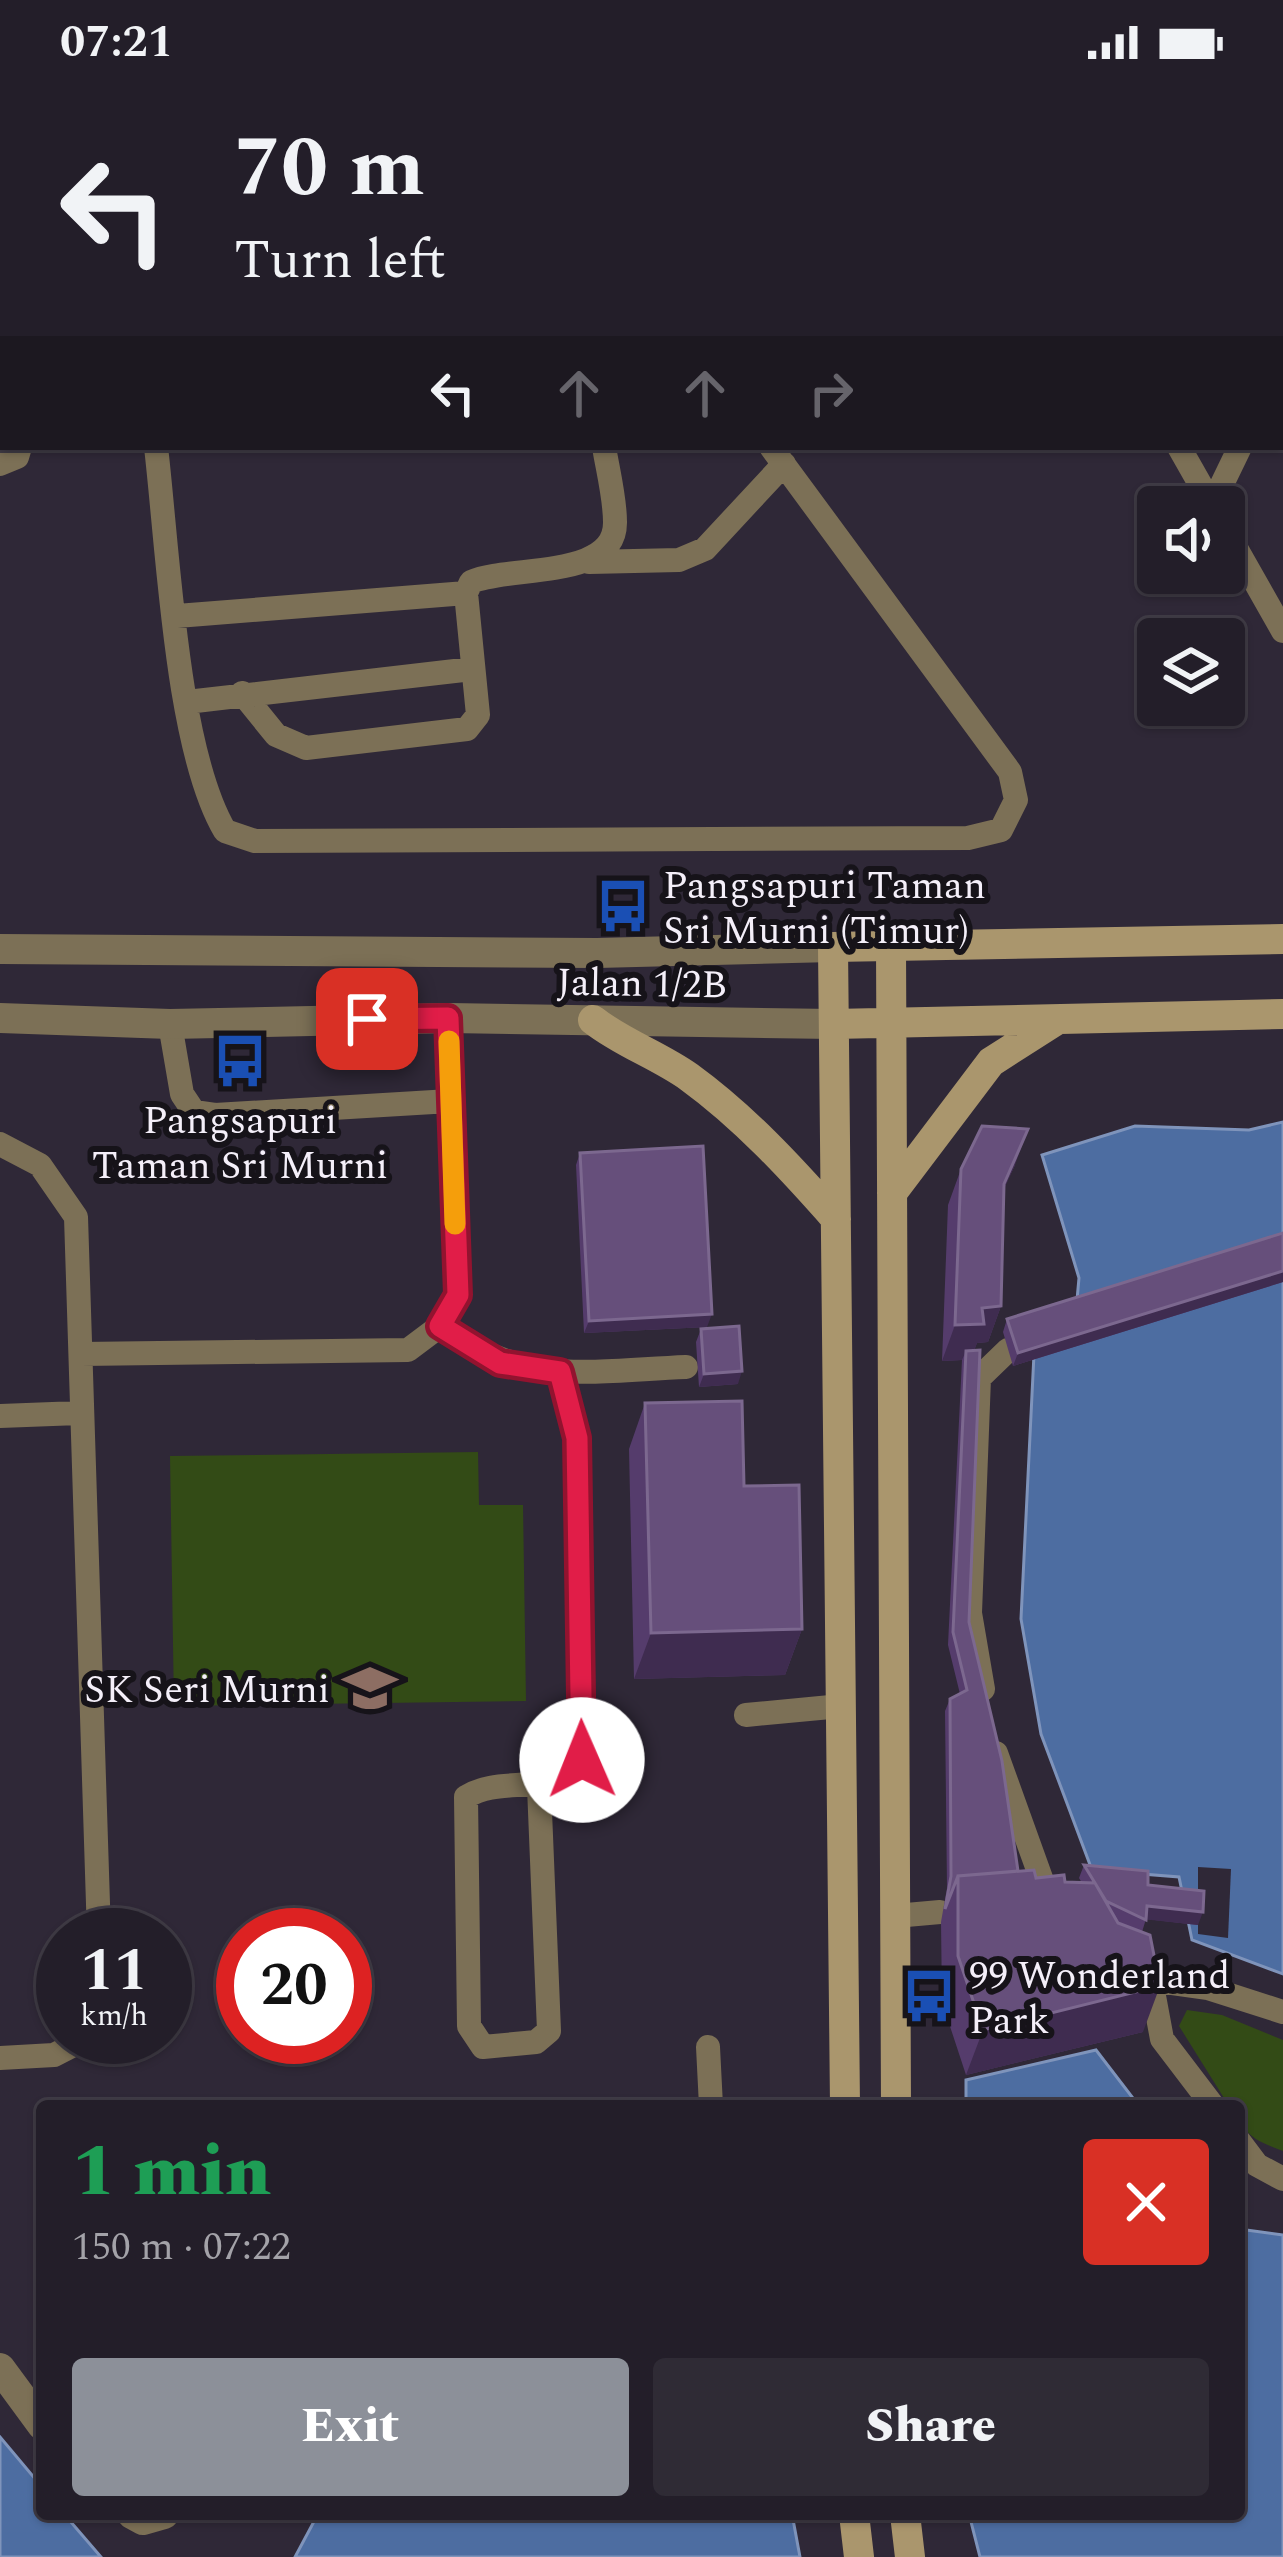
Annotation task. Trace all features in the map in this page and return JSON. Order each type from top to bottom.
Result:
[{"type":"street","name":"Jalan 1/2B","points":[[0,949],[597,953],[1283,939]]},
{"type":"street","points":[[891,946],[896,2100]]},
{"type":"street","points":[[832,947],[844,2100]]},
{"type":"street","name":"Jalan 1/2B","points":[[0,1018],[170,1024],[448,1018],[891,1026],[1283,1014]]},
{"type":"street","points":[[592,1020],[619,1041],[686,1075],[776,1151],[836,1219]]},
{"type":"street","points":[[892,1193],[991,1062],[1056,1021]]},
{"type":"street","points":[[0,2368],[36,2417]]},
{"type":"street","points":[[855,2520],[859,2557]]},
{"type":"street","points":[[906,2520],[910,2557]]},
{"type":"lane","points":[[156,450],[187,702],[208,802],[225,831],[255,841],[968,838],[1001,830],[1016,800],[1010,772],[777,456],[705,549],[679,560],[589,562],[485,575],[471,582],[466,593],[478,715],[467,729],[306,748],[276,735],[242,693]]},
{"type":"lane","points":[[589,562],[609,546],[616,526],[604,450]]},
{"type":"lane","points":[[1181,450],[1201,486]]},
{"type":"lane","points":[[1226,486],[1239,450]]},
{"type":"lane","points":[[1245,564],[1283,631]]},
{"type":"lane","points":[[177,616],[466,593]]},
{"type":"lane","points":[[187,702],[472,669]]},
{"type":"lane","points":[[81,1354],[408,1350],[440,1326],[458,1295],[448,1018]]},
{"type":"lane","points":[[170,1024],[182,1094],[194,1112],[215,1115],[450,1101]]},
{"type":"lane","points":[[0,1144],[40,1165],[76,1217],[98,1908]]},
{"type":"lane","points":[[440,1326],[500,1363],[560,1372],[686,1366]]},
{"type":"lane","points":[[1008,1350],[979,1378],[970,1613],[994,1746],[1050,1903]]},
{"type":"lane","points":[[539,1787],[549,2031],[536,2042],[483,2047],[469,2026],[466,1797],[478,1790],[539,1787],[582,1760],[577,1438],[560,1372]]},
{"type":"lane","points":[[0,1416],[79,1413]]},
{"type":"lane","points":[[746,1715],[841,1706]]},
{"type":"lane","points":[[1016,1906],[1068,1904],[1078,1912]]},
{"type":"lane","points":[[895,1916],[940,1912]]},
{"type":"lane","points":[[1117,1956],[1151,1980],[1208,1988],[1283,2012]]},
{"type":"lane","points":[[1151,1980],[1162,2039],[1208,2100]]},
{"type":"lane","points":[[708,2047],[711,2100]]},
{"type":"lane","points":[[0,2058],[36,2056]]},
{"type":"lane","points":[[1245,2149],[1258,2165],[1283,2179]]},
{"type":"green space","points":[[478,1452],[479,1505],[523,1505],[526,1701],[174,1706],[170,1456]]},
{"type":"green space","points":[[1187,2010],[1222,2015],[1283,2040],[1283,2151],[1245,2128],[1245,2100],[1225,2100],[1179,2026]]},
{"type":"water","points":[[1283,1122],[1283,1974],[1192,1940],[1179,1877],[1092,1870],[1041,1734],[1021,1619],[1036,1313],[1077,1300],[1079,1278],[1042,1155],[1135,1126],[1249,1130]]},
{"type":"water","points":[[1096,2050],[1134,2100],[966,2100],[966,2080]]},
{"type":"water","points":[[1245,2230],[1283,2235],[1283,2557],[980,2557],[971,2520],[1245,2520]]},
{"type":"water","points":[[0,2437],[36,2480],[36,2520],[69,2520],[101,2557],[0,2557]]},
{"type":"water","points":[[315,2520],[793,2520],[800,2557],[295,2557]]},
{"type":"pier","points":[[1198,1867],[1231,1869],[1228,1938],[1198,1934]]},
{"type":"building","points":[[982,1126],[1028,1129],[1004,1184],[1001,1306],[982,1308],[984,1324],[955,1325],[961,1169]]},
{"type":"building","points":[[703,1146],[712,1314],[589,1321],[580,1153]]},
{"type":"building","points":[[1283,1233],[1283,1271],[1018,1353],[1007,1319]]},
{"type":"building","points":[[739,1326],[742,1371],[704,1374],[701,1329]]},
{"type":"building","points":[[980,1350],[969,1622],[1002,1761],[1018,1871],[958,1876],[945,1909],[951,1876],[950,1699],[967,1690],[953,1632],[966,1351]]},
{"type":"building","points":[[742,1401],[744,1486],[799,1485],[802,1629],[651,1633],[645,1403]]},
{"type":"building","points":[[1084,1865],[1148,1871],[1148,1885],[1204,1891],[1203,1912],[1147,1906],[1146,1920],[1106,1901]]},
{"type":"building","points":[[1034,1870],[1036,1878],[1064,1875],[1065,1882],[1095,1883],[1118,1923],[1150,1935],[1160,1986],[983,2030],[958,1956],[958,1876]]},
{"type":"slow traffic","points":[[449,1041],[455,1224]]},
{"type":"place","name":"Pangsapuri Taman Sri Murni (Timur)","points":[[623,906]]},
{"type":"place","name":"Pangsapuri Taman Sri Murni","points":[[240,1061]]},
{"type":"place","name":"SK Seri Murni","points":[[370,1688]]},
{"type":"place","name":"99 Wonderland Park","points":[[929,1996]]},
{"type":"route","points":[[367,1019],[448,1018],[458,1295],[440,1326],[477,1354],[500,1363],[560,1372],[572,1409],[577,1438],[582,1760]]}]
